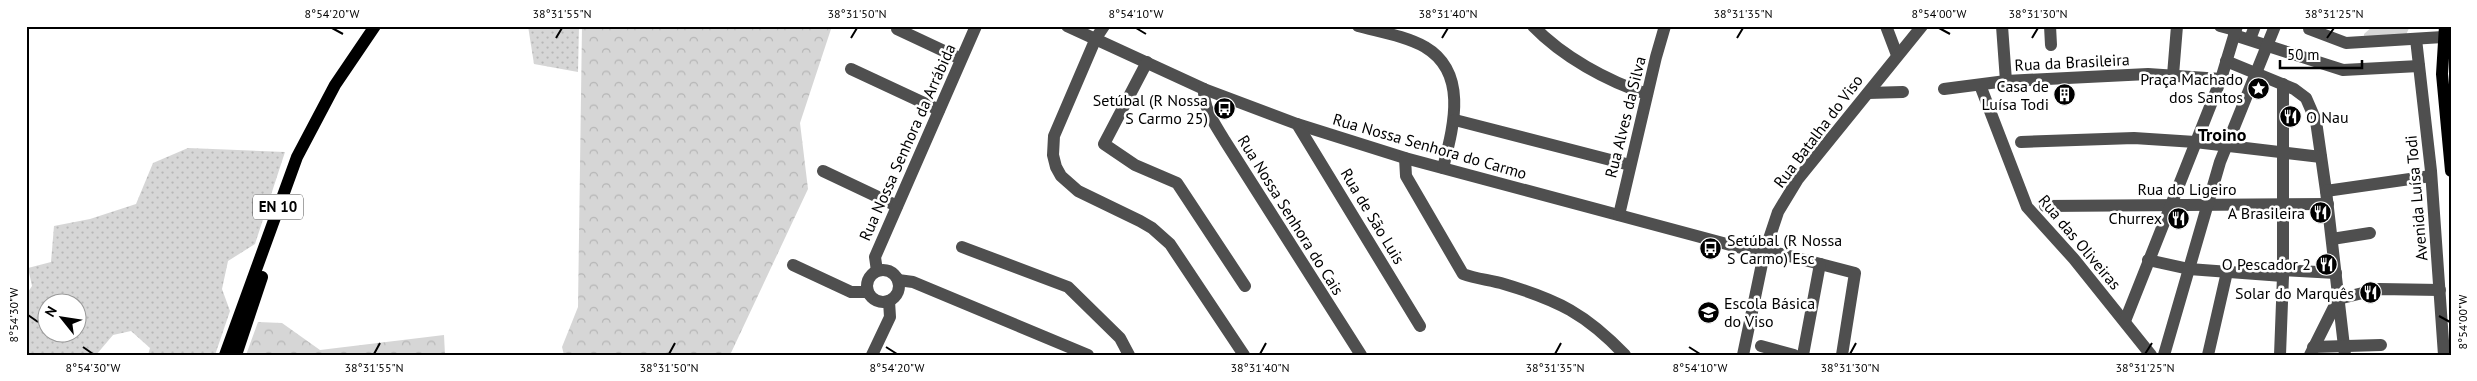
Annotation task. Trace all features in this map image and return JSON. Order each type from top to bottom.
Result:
[{"type":"main road","name":"EN 10","points":[[225,355],[295,164],[319,114],[347,67],[375,26]]},
{"type":"main road","points":[[2442,30],[2451,50]]},
{"type":"main road","points":[[2442,30],[2442,74],[2451,171]]},
{"type":"main road","name":"EN 10","points":[[236,355],[297,172],[325,107],[347,67]]},
{"type":"street","name":"Rua Nossa Senhora da Arrábida","points":[[877,271],[875,257],[976,26]]},
{"type":"street","points":[[1067,26],[1096,38]]},
{"type":"street","points":[[1079,26],[1096,38]]},
{"type":"street","points":[[1104,26],[1096,38],[1054,136],[1053,155],[1056,167],[1060,176],[1078,191],[1152,228],[1170,244],[1244,355]]},
{"type":"street","points":[[1358,26],[1406,39],[1432,52],[1446,70],[1454,92],[1455,120],[1443,168]]},
{"type":"street","points":[[1533,26],[1588,67],[1647,94]]},
{"type":"street","name":"Rua Alves da Silva","points":[[1619,216],[1647,94],[1666,26]]},
{"type":"street","points":[[1886,26],[1897,55]]},
{"type":"street","name":"Rua Batalha do Viso","points":[[1743,355],[1765,252],[1778,212],[1798,178],[1922,26]]},
{"type":"street","points":[[2002,26],[2006,81]]},
{"type":"street","points":[[2050,26],[2051,46]]},
{"type":"street","points":[[2177,26],[2173,76],[2221,79]]},
{"type":"street","points":[[2220,26],[2235,30],[2250,40],[2343,70],[2419,66]]},
{"type":"street","points":[[2250,40],[2255,26]]},
{"type":"street","points":[[2164,355],[2226,145],[2275,26]]},
{"type":"street","points":[[898,28],[962,59]]},
{"type":"street","points":[[2309,29],[2346,43],[2416,39],[2442,30]]},
{"type":"street","points":[[2125,321],[2221,79],[2235,30]]},
{"type":"street","name":"Rua Nossa Senhora do Carmo","points":[[1096,38],[1204,89],[1297,124],[1405,158],[1619,216],[1855,273],[1842,355]]},
{"type":"street","name":"Avenida Luísa Todi","points":[[2416,39],[2431,176],[2444,355]]},
{"type":"street","points":[[2226,61],[2301,93],[2306,98],[2316,121],[2328,204],[2345,351]]},
{"type":"street","points":[[1147,62],[1104,144],[1135,165],[1177,183],[1245,286]]},
{"type":"street","points":[[851,69],[939,110]]},
{"type":"street","name":"Rua da Brasileira","points":[[1944,89],[2006,81],[2148,74],[2173,76]]},
{"type":"street","points":[[2280,355],[2283,273],[2283,84]]},
{"type":"street","name":"Rua das Oliveiras","points":[[1980,85],[2027,207],[2125,321],[2151,355]]},
{"type":"street","name":"Rua Nossa Senhora do Cais","points":[[1204,89],[1203,101],[1212,119],[1361,355]]},
{"type":"street","points":[[1868,93],[1903,92]]},
{"type":"street","points":[[1455,120],[1630,165]]},
{"type":"street","name":"Rua de São Luis","points":[[1297,124],[1420,326]]},
{"type":"street","points":[[2021,142],[2134,138],[2226,145],[2321,157]]},
{"type":"street","points":[[1405,158],[1406,176],[1461,271],[1468,276],[1489,280],[1566,306],[1602,331],[1625,355]]},
{"type":"street","points":[[823,171],[897,206]]},
{"type":"street","points":[[2326,191],[2431,176]]},
{"type":"street","name":"Rua do Ligeiro","points":[[2045,206],[2328,204]]},
{"type":"street","points":[[2332,239],[2370,233]]},
{"type":"street","points":[[962,247],[1068,288],[1120,338],[1129,355]]},
{"type":"street","points":[[2148,260],[2189,269],[2227,272],[2336,273]]},
{"type":"street","points":[[1803,355],[1820,264]]},
{"type":"street","points":[[793,265],[851,292],[868,292]]},
{"type":"street","points":[[898,280],[897,295],[889,301],[876,302],[868,292],[868,280],[877,271],[889,271],[898,280],[913,282],[1088,355]]},
{"type":"street","points":[[2208,355],[2227,272]]},
{"type":"street","points":[[2381,345],[2345,351],[2312,351],[2338,299],[2379,289],[2440,290]]},
{"type":"street","points":[[872,355],[890,318],[889,301]]},
{"type":"street","points":[[1761,346],[1794,355]]},
{"type":"green space","points":[[528,26],[579,26],[578,72],[534,64]]},
{"type":"green space","points":[[582,26],[832,26],[800,123],[808,189],[730,355],[564,355],[562,347],[578,307]]},
{"type":"green space","points":[[2373,26],[2410,26],[2405,37],[2364,40],[2364,34]]},
{"type":"green space","points":[[188,148],[285,152],[255,244],[228,261],[222,289],[230,311],[215,355],[148,355],[150,348],[131,331],[113,335],[96,355],[26,355],[26,295],[32,286],[28,268],[51,262],[54,226],[90,219],[136,204],[153,163]]},
{"type":"green space","points":[[258,322],[282,323],[320,350],[444,335],[445,355],[246,355]]},
{"type":"place","name":"Praça Machado dos Santos","points":[[2259,88]]},
{"type":"place","name":"Casa de Luísa Todi","points":[[2065,95]]},
{"type":"place","name":"Setúbal (R Nossa S Carmo 25)","points":[[1224,109]]},
{"type":"place","name":"O Nau","points":[[2290,117]]},
{"type":"place","name":"A Brasileira","points":[[2321,213]]},
{"type":"place","name":"Churrex","points":[[2178,218]]},
{"type":"place","name":"Setúbal (R Nossa S Carmo) Esc","points":[[1711,249]]},
{"type":"place","name":"O Pescador 2","points":[[2327,264]]},
{"type":"place","name":"Solar do Marquês","points":[[2370,293]]},
{"type":"place","name":"Escola Básica do Viso","points":[[1708,312]]},
{"type":"district","name":"Troino","points":[[2222,135]]}]
